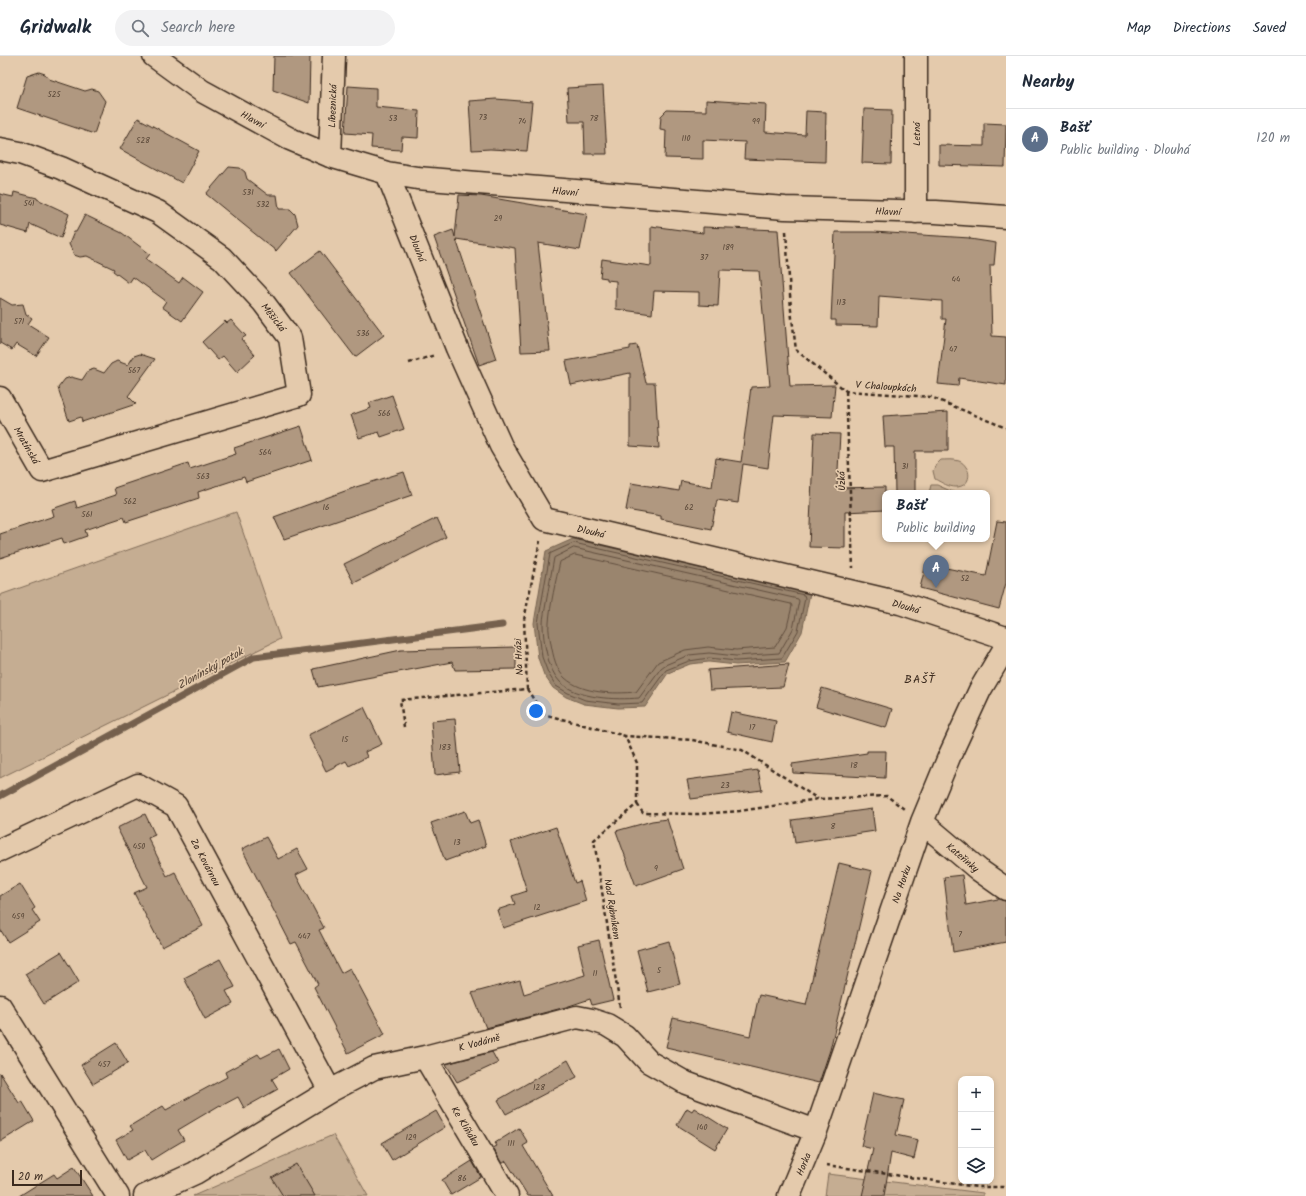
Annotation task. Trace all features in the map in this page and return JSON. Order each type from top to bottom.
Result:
[{"type":"street","name":"Hlavní","points":[[154,56],[208,94],[290,139],[330,156],[387,173],[424,179],[785,208],[916,212],[1006,217]]},
{"type":"street","name":"Líbeznická","points":[[330,156],[334,56]]},
{"type":"street","name":"Letná","points":[[916,56],[916,212]]},
{"type":"street","name":"Měšická","points":[[0,149],[20,153],[61,168],[158,212],[222,258],[263,302],[290,338],[299,395],[42,471]]},
{"type":"street","name":"Dlouhá","points":[[387,173],[457,348],[501,446],[544,520],[900,603],[1006,638]]},
{"type":"street","name":"Mratínská","points":[[0,398],[42,471]]},
{"type":"street","name":"Na Horku","points":[[816,1131],[922,822],[949,757],[980,690],[1006,646]]},
{"type":"street","name":"Za Kovárnou","points":[[0,850],[138,785],[176,806],[330,1091]]},
{"type":"street","name":"Kateřinky","points":[[922,822],[979,870],[1006,889]]},
{"type":"street","points":[[0,1006],[118,1196]]},
{"type":"street","name":"K Vodárně","points":[[145,1196],[195,1173],[330,1091],[374,1068],[577,1017],[607,1025],[625,1036],[649,1062],[686,1083],[816,1131]]},
{"type":"street","name":"Ke Klíňáku","points":[[425,1056],[507,1196]]},
{"type":"street","name":"Horka","points":[[789,1196],[816,1131]]},
{"type":"path","name":"V Chaloupkách","points":[[785,208],[791,310],[796,350],[846,391],[931,397],[1006,428]]},
{"type":"path","name":"Úzká","points":[[846,391],[853,570]]},
{"type":"path","name":"Na Hrázi","points":[[404,728],[400,700],[528,689],[524,620],[544,520]]},
{"type":"path","points":[[528,689],[544,714],[625,736],[692,740],[742,750],[818,799]]},
{"type":"path","points":[[625,736],[637,763],[637,804],[643,813],[698,814],[740,811],[818,799],[887,796],[922,822]]},
{"type":"path","name":"Nad Rybníkem","points":[[625,1036],[594,840],[637,804]]},
{"type":"path","points":[[803,1162],[977,1187],[1006,1187]]},
{"type":"shaded area","points":[[940,460],[955,460],[963,463],[969,474],[966,483],[953,487],[935,479],[933,471],[936,464]]},
{"type":"shaded area","points":[[931,485],[937,485],[948,490],[930,490]]},
{"type":"shaded area","points":[[236,512],[280,639],[0,778],[0,595]]},
{"type":"shaded area","points":[[333,1135],[368,1196],[193,1196]]},
{"type":"shaded area","points":[[828,1174],[983,1193],[983,1196],[825,1196]]},
{"type":"water","points":[[573,539],[810,593],[802,632],[785,662],[736,665],[709,662],[690,664],[668,673],[645,707],[618,708],[584,704],[566,697],[553,688],[544,675],[538,658],[534,623],[546,551]]},
{"type":"building","points":[[274,56],[310,56],[309,103],[273,90]]},
{"type":"building","points":[[39,72],[45,74],[49,79],[85,91],[92,89],[98,91],[105,101],[94,134],[17,108],[27,76]]},
{"type":"building","points":[[348,86],[376,88],[376,107],[419,111],[418,138],[402,137],[401,150],[371,148],[372,135],[345,133]]},
{"type":"building","points":[[603,86],[607,154],[585,154],[584,122],[569,122],[567,88]]},
{"type":"building","points":[[496,99],[532,102],[527,151],[490,149],[472,150],[469,101]]},
{"type":"building","points":[[706,100],[766,104],[765,132],[805,135],[806,111],[826,112],[825,162],[744,159],[745,142],[703,140],[703,159],[665,158],[666,130],[660,129],[661,116],[667,110],[706,111]]},
{"type":"building","points":[[864,109],[892,110],[891,164],[862,163]]},
{"type":"building","points":[[138,118],[199,151],[182,183],[120,149]]},
{"type":"building","points":[[984,123],[1006,124],[1005,167],[939,165],[939,145],[984,146]]},
{"type":"building","points":[[229,167],[240,168],[245,172],[247,179],[268,195],[277,195],[279,209],[290,209],[295,214],[298,225],[276,251],[206,194]]},
{"type":"building","points":[[14,192],[37,198],[69,214],[61,238],[30,224],[28,233],[0,225],[0,194],[13,197]]},
{"type":"building","points":[[459,195],[481,196],[587,214],[580,250],[538,243],[550,351],[521,352],[515,248],[456,239],[496,359],[479,365],[434,237],[453,230],[455,237]]},
{"type":"building","points":[[85,215],[122,233],[150,254],[146,259],[179,283],[183,277],[203,292],[182,321],[162,307],[166,301],[133,277],[129,283],[113,271],[114,269],[87,256],[80,257],[74,255],[69,244],[74,232],[76,232]]},
{"type":"building","points":[[651,226],[703,233],[703,227],[778,230],[790,386],[835,385],[832,417],[774,415],[768,468],[743,464],[738,503],[717,500],[711,529],[661,519],[661,516],[626,510],[631,483],[679,491],[681,481],[712,487],[716,458],[741,462],[751,387],[770,386],[759,271],[720,270],[718,306],[699,305],[699,292],[654,291],[652,314],[616,309],[616,281],[607,280],[607,278],[600,277],[602,259],[651,266]]},
{"type":"building","points":[[835,232],[873,232],[970,238],[996,243],[994,265],[990,265],[992,336],[1006,337],[1006,385],[959,378],[958,386],[938,384],[946,319],[942,319],[942,301],[879,296],[878,326],[836,325],[836,320],[831,320]]},
{"type":"building","points":[[320,251],[384,335],[355,357],[291,273]]},
{"type":"building","points":[[0,298],[12,305],[23,304],[26,314],[32,318],[28,324],[49,337],[36,356],[16,344],[12,350],[0,343]]},
{"type":"building","points":[[231,320],[246,336],[241,339],[255,355],[237,372],[223,356],[218,360],[202,342],[225,321],[227,323]]},
{"type":"building","points":[[637,345],[646,383],[655,383],[659,448],[630,446],[630,373],[571,385],[566,361],[630,349],[630,346]]},
{"type":"building","points":[[140,354],[155,359],[128,396],[136,404],[82,422],[81,417],[69,421],[58,388],[65,379],[71,377],[82,380],[88,371],[94,369],[104,373],[111,364],[117,361],[128,365],[134,356]]},
{"type":"building","points":[[392,395],[404,429],[381,437],[379,432],[359,438],[351,415],[371,408],[369,403]]},
{"type":"building","points":[[948,412],[948,451],[915,451],[915,490],[895,490],[894,447],[885,447],[883,416]]},
{"type":"building","points":[[301,426],[312,460],[246,482],[244,477],[198,492],[199,498],[126,522],[124,517],[85,530],[87,536],[64,544],[62,538],[0,558],[0,534],[54,516],[52,509],[75,501],[77,508],[116,495],[114,488],[188,463],[190,469],[236,454],[234,448]]},
{"type":"building","points":[[814,433],[840,434],[837,488],[885,487],[885,490],[882,490],[882,510],[845,512],[845,548],[809,547]]},
{"type":"building","points":[[404,472],[412,495],[284,539],[274,517],[356,487]]},
{"type":"building","points":[[437,518],[446,537],[354,583],[344,564]]},
{"type":"building","points":[[997,521],[1006,522],[1006,583],[999,609],[920,588],[926,564],[986,576]]},
{"type":"building","points":[[516,647],[516,669],[455,670],[452,662],[318,687],[313,669],[401,650]]},
{"type":"building","points":[[789,664],[783,687],[710,690],[708,670]]},
{"type":"building","points":[[822,688],[892,709],[886,728],[816,707]]},
{"type":"building","points":[[364,707],[382,744],[365,752],[367,757],[349,766],[346,761],[326,771],[308,735]]},
{"type":"building","points":[[731,712],[776,721],[772,742],[727,732]]},
{"type":"building","points":[[455,719],[460,772],[435,775],[431,721]]},
{"type":"building","points":[[867,751],[886,751],[885,778],[793,773],[792,764],[867,753]]},
{"type":"building","points":[[758,770],[762,790],[691,799],[687,780]]},
{"type":"building","points":[[872,809],[875,831],[795,843],[792,820]]},
{"type":"building","points":[[465,811],[470,823],[478,820],[486,846],[445,861],[431,823]]},
{"type":"building","points":[[145,814],[155,835],[148,838],[167,876],[175,872],[203,926],[162,947],[134,893],[147,887],[117,828]]},
{"type":"building","points":[[667,819],[683,869],[636,886],[616,831],[652,821]]},
{"type":"building","points":[[556,827],[575,883],[580,881],[586,901],[503,928],[497,910],[515,904],[512,896],[527,891],[511,842]]},
{"type":"building","points":[[266,837],[278,859],[297,849],[308,869],[296,875],[324,928],[319,930],[341,973],[350,968],[385,1034],[348,1053],[314,987],[318,984],[296,942],[291,944],[242,849]]},
{"type":"building","points":[[839,863],[872,871],[830,1050],[819,1083],[666,1047],[673,1018],[750,1036],[759,995],[806,1005]]},
{"type":"building","points":[[962,875],[966,905],[998,899],[1006,901],[1006,942],[953,952],[944,877]]},
{"type":"building","points":[[20,884],[35,908],[32,910],[40,922],[8,942],[0,929],[0,896]]},
{"type":"building","points":[[599,940],[613,1000],[592,1005],[590,999],[566,1007],[486,1028],[472,993],[520,980],[524,994],[585,975],[578,945]]},
{"type":"building","points":[[669,941],[680,984],[648,992],[637,950]]},
{"type":"building","points":[[61,952],[79,982],[44,1004],[25,974]]},
{"type":"building","points":[[220,959],[235,987],[226,991],[233,1004],[205,1019],[184,978]]},
{"type":"building","points":[[116,1043],[128,1063],[93,1084],[81,1065]]},
{"type":"building","points":[[279,1049],[289,1069],[272,1079],[278,1089],[244,1108],[238,1097],[221,1106],[220,1105],[178,1130],[184,1140],[151,1160],[145,1150],[127,1160],[116,1140],[133,1130],[130,1126],[163,1106],[166,1110],[227,1077],[225,1072],[258,1054],[261,1058]]},
{"type":"building","points":[[492,1052],[498,1063],[457,1082],[446,1064]]},
{"type":"building","points":[[568,1060],[577,1077],[506,1114],[498,1100]]},
{"type":"building","points":[[0,1073],[19,1103],[22,1101],[34,1121],[0,1142]]},
{"type":"building","points":[[873,1093],[904,1100],[896,1135],[918,1140],[914,1159],[891,1153],[884,1196],[862,1196],[873,1149],[861,1146]]},
{"type":"building","points":[[687,1108],[692,1111],[694,1108],[727,1129],[715,1149],[677,1125]]},
{"type":"building","points":[[436,1111],[445,1127],[392,1160],[382,1143]]},
{"type":"building","points":[[519,1128],[528,1143],[523,1146],[553,1196],[528,1196],[506,1161],[502,1164],[493,1148],[497,1146],[495,1143]]},
{"type":"building","points":[[472,1161],[481,1177],[451,1195],[442,1180]]},
{"type":"building","points":[[296,1164],[315,1196],[283,1196],[272,1178]]},
{"type":"building","points":[[74,1167],[93,1196],[19,1196],[54,1174],[57,1178]]},
{"type":"waterway","name":"Zlonínský potok","points":[[0,796],[254,657],[502,625]]},
{"type":"place","name":"Bašť","points":[[936,588]]},
{"type":"district","name":"BAŠŤ","points":[[920,679]]}]
